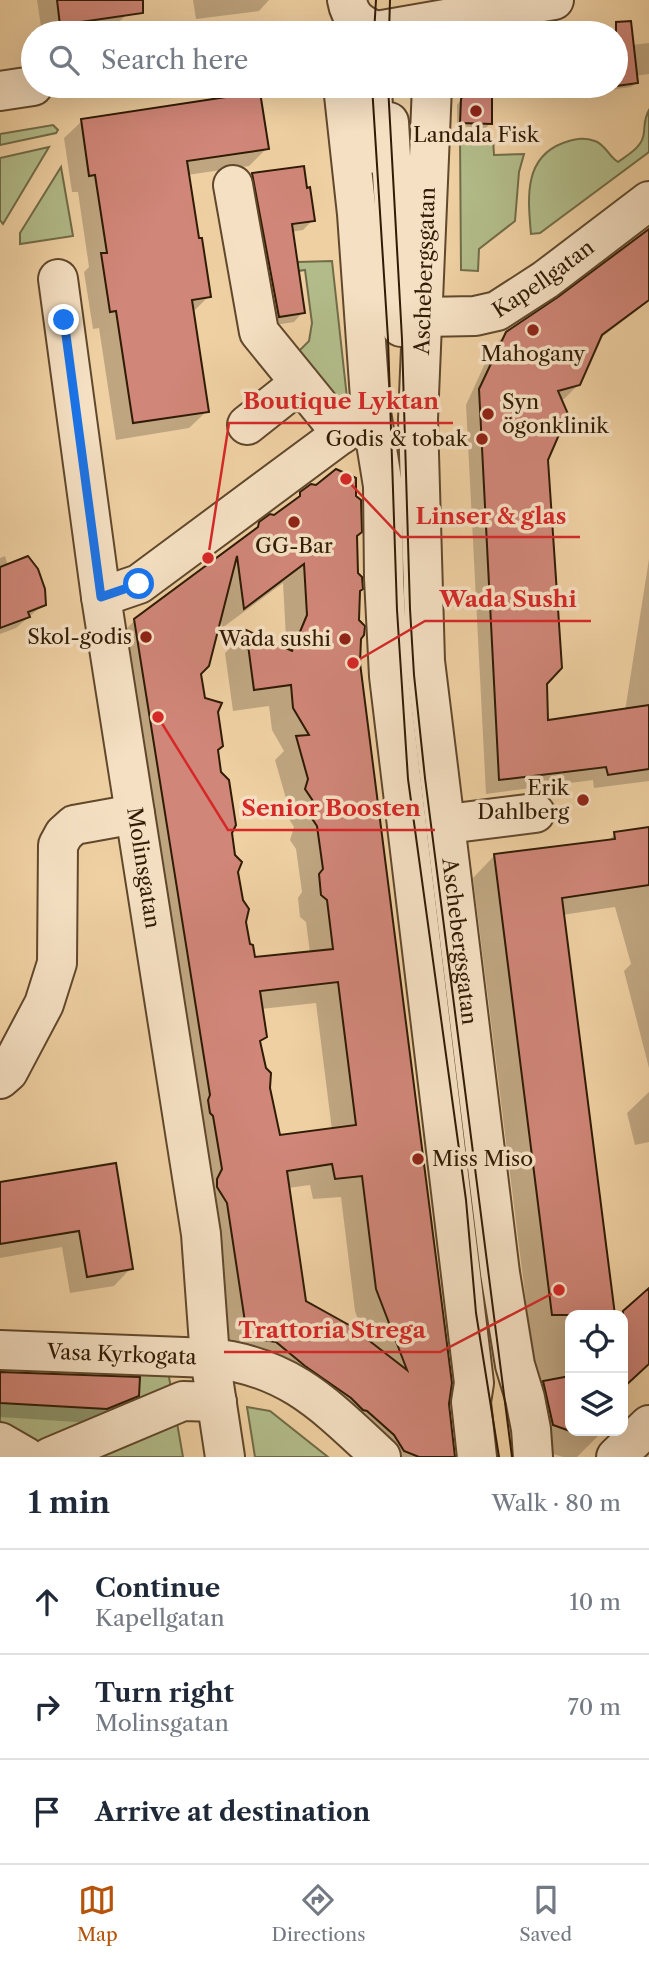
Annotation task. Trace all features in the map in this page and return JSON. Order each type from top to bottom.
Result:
[{"type":"street","points":[[336,0],[369,21]]},
{"type":"street","points":[[347,0],[349,11],[356,21]]},
{"type":"street","points":[[402,21],[554,0]]},
{"type":"street","points":[[0,91],[21,88]]},
{"type":"street","name":"Aschebergsgatan","points":[[344,98],[357,214],[356,423],[383,486],[389,676],[474,1383],[471,1402],[477,1457]]},
{"type":"street","points":[[373,98],[388,340],[397,610],[408,779],[466,1200],[476,1313],[499,1457]]},
{"type":"street","points":[[389,98],[402,339],[414,675],[512,1457]]},
{"type":"street","name":"Aschebergsgatan","points":[[432,98],[418,419],[425,661],[500,1273],[515,1365],[526,1398],[533,1457]]},
{"type":"street","points":[[233,185],[259,332],[300,383],[392,453]]},
{"type":"street","name":"Kapellgatan","points":[[423,317],[475,316],[497,311],[545,280],[649,201]]},
{"type":"street","name":"Molinsgatan","points":[[58,279],[101,597],[201,1234],[210,1358],[225,1457]]},
{"type":"street","points":[[247,425],[300,383]]},
{"type":"street","points":[[101,597],[139,584],[181,538],[356,423]]},
{"type":"street","points":[[447,824],[535,813]]},
{"type":"street","points":[[0,1079],[8,1072],[44,1004],[57,963],[58,845],[64,834],[74,825],[135,814]]},
{"type":"street","name":"Vasa Kyrkogata","points":[[0,1350],[239,1361],[298,1386],[381,1457]]},
{"type":"street","points":[[50,1457],[183,1401],[217,1402]]},
{"type":"street","points":[[616,1457],[649,1425]]},
{"type":"street","points":[[0,1442],[26,1457]]},
{"type":"green space","points":[[649,110],[649,152],[540,233],[531,234],[529,194],[535,169],[541,159],[563,143],[583,139],[599,143],[618,162],[641,142]]},
{"type":"green space","points":[[53,125],[58,130],[56,133],[0,145],[0,134]]},
{"type":"green space","points":[[460,135],[493,138],[494,155],[524,154],[519,172],[515,221],[479,249],[478,271],[461,270]]},
{"type":"green space","points":[[49,147],[3,224],[0,220],[0,158]]},
{"type":"green space","points":[[61,167],[73,236],[20,244],[20,233]]},
{"type":"green space","points":[[332,261],[347,398],[328,407],[290,360],[309,341],[312,323],[305,270],[298,271],[298,262]]},
{"type":"green space","points":[[0,1361],[161,1366],[169,1377],[183,1457],[0,1457]]},
{"type":"green space","points":[[247,1407],[270,1411],[328,1457],[255,1457]]},
{"type":"building","points":[[57,0],[143,0],[143,13],[88,21],[60,21]]},
{"type":"building","points":[[628,21],[631,21],[638,83],[628,84]]},
{"type":"building","points":[[220,98],[261,98],[269,149],[187,161],[211,297],[192,300],[209,412],[133,423],[116,311],[110,312],[101,253],[107,253],[95,175],[89,176],[81,119]]},
{"type":"building","name":"Landala Fisk","points":[[492,98],[492,124],[460,123],[461,99]]},
{"type":"building","points":[[304,166],[315,221],[292,224],[305,313],[279,317],[252,173]]},
{"type":"building","points":[[649,229],[649,300],[602,335],[580,385],[558,391],[568,414],[548,460],[562,668],[547,684],[548,720],[649,705],[649,769],[608,775],[606,767],[499,780],[479,389],[506,332]]},
{"type":"building","points":[[336,469],[356,478],[356,496],[361,500],[362,532],[357,536],[358,573],[362,577],[363,589],[360,591],[359,620],[365,626],[361,639],[360,663],[452,1383],[449,1404],[455,1457],[419,1457],[404,1451],[394,1435],[351,1398],[276,1342],[264,1340],[259,1330],[245,1322],[227,1203],[217,1187],[217,1179],[222,1169],[213,1116],[210,1113],[210,1095],[134,619],[258,527],[259,522],[270,514],[274,515],[300,496],[300,492],[311,484],[316,485]],"holes":[[[237,556],[244,609],[304,564],[307,615],[292,651],[246,630],[254,690],[291,685],[293,708],[309,735],[296,736],[308,779],[305,789],[315,804],[311,817],[317,826],[323,869],[319,874],[321,895],[327,900],[333,949],[255,957],[253,945],[250,944],[246,922],[249,909],[243,900],[238,872],[242,862],[235,855],[232,833],[236,825],[229,780],[221,772],[218,750],[223,746],[218,712],[222,703],[205,698],[201,674],[209,666]],[[338,982],[356,1125],[280,1135],[270,1088],[271,1073],[266,1068],[260,1041],[267,1037],[260,991]],[[332,1164],[335,1179],[362,1176],[376,1289],[407,1370],[349,1325],[306,1301],[287,1171]]]},
{"type":"building","points":[[28,556],[38,569],[45,589],[46,605],[28,612],[30,617],[0,628],[0,567]]},
{"type":"building","points":[[649,827],[649,885],[562,898],[614,1310],[565,1310],[565,1315],[552,1315],[494,854],[615,839],[614,832]]},
{"type":"building","points":[[116,1163],[133,1269],[87,1277],[79,1231],[0,1244],[0,1182]]},
{"type":"building","points":[[649,1288],[649,1364],[628,1383],[628,1310],[624,1310]]},
{"type":"building","points":[[0,1372],[140,1377],[139,1396],[107,1409],[0,1403]]},
{"type":"building","points":[[565,1377],[565,1429],[553,1425],[543,1381]]},
{"type":"tram line","points":[[375,21],[376,0]]},
{"type":"tram line","points":[[389,21],[390,0]]},
{"type":"tram line","points":[[373,98],[388,339],[397,610],[408,779],[466,1200],[476,1313],[499,1457]]},
{"type":"tram line","points":[[389,98],[402,339],[414,675],[512,1457]]},
{"type":"place","name":"Landala Fisk","points":[[476,111]]},
{"type":"place","name":"Mahogany","points":[[533,330]]},
{"type":"place","name":"Syn ögonklinik","points":[[488,414]]},
{"type":"place","name":"Godis & tobak","points":[[482,439]]},
{"type":"place","name":"Linser & glas","points":[[346,479]]},
{"type":"place","name":"GG-Bar","points":[[294,522]]},
{"type":"place","name":"Boutique Lyktan","points":[[208,558]]},
{"type":"place","name":"Skol-godis","points":[[146,637]]},
{"type":"place","name":"Wada sushi","points":[[345,639]]},
{"type":"place","name":"Wada Sushi","points":[[353,663]]},
{"type":"place","name":"Senior Boosten","points":[[158,717]]},
{"type":"place","name":"Erik Dahlberg","points":[[583,800]]},
{"type":"place","name":"Miss Miso","points":[[418,1159]]},
{"type":"place","name":"Trattoria Strega","points":[[559,1290]]},
{"type":"route","points":[[64,320],[101,597],[139,584]]}]
